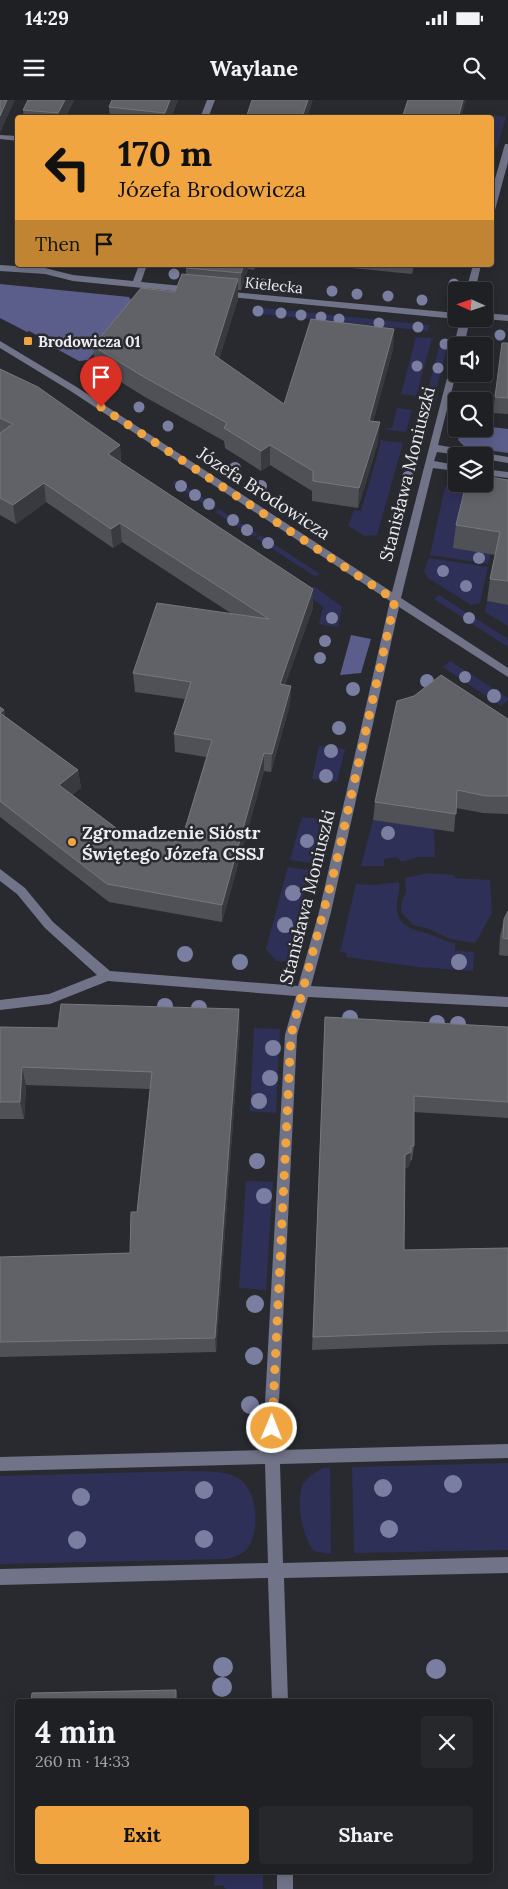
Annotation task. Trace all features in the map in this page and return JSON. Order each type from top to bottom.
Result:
[{"type":"street","points":[[205,115],[211,100]]},
{"type":"street","points":[[0,137],[15,139]]},
{"type":"street","points":[[494,199],[508,146]]},
{"type":"street","points":[[136,284],[142,267]]},
{"type":"street","points":[[472,282],[476,267]]},
{"type":"street","name":"Kielecka","points":[[0,268],[45,271],[73,278],[448,315]]},
{"type":"street","points":[[493,317],[508,318]]},
{"type":"street","name":"Józefa Brodowicza","points":[[0,344],[72,388],[508,673]]},
{"type":"street","name":"Stanisława Moniuszki","points":[[280,1699],[271,1422],[290,1049],[348,815],[395,600],[450,382]]},
{"type":"street","points":[[434,448],[508,460]]},
{"type":"street","points":[[430,464],[448,467]]},
{"type":"street","points":[[493,473],[508,475]]},
{"type":"street","points":[[0,874],[21,891],[49,925],[107,976]]},
{"type":"street","points":[[0,1005],[50,999],[107,976],[303,991],[508,1002]]},
{"type":"street","points":[[0,1464],[508,1451]]},
{"type":"street","points":[[0,1577],[508,1565]]},
{"type":"street","points":[[285,1874],[285,1889]]},
{"type":"shaded area","points":[[494,115],[506,117],[497,148],[494,148]]},
{"type":"shaded area","points":[[0,284],[129,297],[135,306],[88,360],[79,361],[42,341],[44,339],[0,318]]},
{"type":"shaded area","points":[[254,307],[429,325],[428,331],[252,313]]},
{"type":"shaded area","points":[[416,337],[432,338],[416,396],[401,394]]},
{"type":"shaded area","points":[[441,340],[448,341],[434,398],[426,397]]},
{"type":"shaded area","points":[[397,408],[412,410],[406,432],[382,429],[392,428]]},
{"type":"shaded area","points":[[493,427],[508,429],[508,453],[493,451],[493,447],[465,447],[458,440],[459,437],[493,437]]},
{"type":"shaded area","points":[[379,440],[403,443],[377,535],[365,536],[348,526],[354,510],[361,511],[381,442]]},
{"type":"shaded area","points":[[412,446],[420,449],[400,523],[392,522]]},
{"type":"shaded area","points":[[176,480],[217,507],[212,510],[172,483]]},
{"type":"shaded area","points":[[448,485],[448,492],[478,492],[490,555],[488,564],[430,555],[446,486]]},
{"type":"shaded area","points":[[219,509],[258,534],[254,537],[215,512]]},
{"type":"shaded area","points":[[260,535],[320,574],[316,577],[256,538]]},
{"type":"shaded area","points":[[429,558],[488,567],[480,603],[471,605],[428,578],[424,571]]},
{"type":"shaded area","points":[[314,586],[342,607],[338,627],[319,624],[323,607],[306,593]]},
{"type":"shaded area","points":[[439,595],[508,639],[508,647],[434,599]]},
{"type":"shaded area","points":[[487,601],[508,605],[508,626],[485,612]]},
{"type":"shaded area","points":[[351,635],[371,639],[361,673],[340,675]]},
{"type":"shaded area","points":[[450,661],[508,698],[508,700],[501,706],[443,667]]},
{"type":"shaded area","points":[[319,746],[345,749],[337,782],[312,779]]},
{"type":"shaded area","points":[[302,817],[323,819],[311,863],[290,860]]},
{"type":"shaded area","points":[[373,820],[434,828],[435,857],[418,857],[402,862],[396,857],[384,859],[384,866],[361,866]]},
{"type":"shaded area","points":[[288,867],[310,870],[297,921],[302,922],[289,962],[276,961],[266,949]]},
{"type":"shaded area","points":[[427,873],[454,875],[454,878],[490,880],[492,913],[475,943],[450,939],[429,929],[413,925],[401,912],[406,892],[405,878]]},
{"type":"shaded area","points":[[399,882],[397,909],[398,915],[404,924],[413,929],[455,943],[455,951],[474,952],[473,971],[419,967],[346,957],[347,953],[340,952],[356,884],[374,885]]},
{"type":"shaded area","points":[[254,1028],[280,1029],[276,1113],[250,1111]]},
{"type":"shaded area","points":[[246,1181],[273,1182],[266,1290],[239,1288]]},
{"type":"shaded area","points":[[508,1463],[508,1550],[354,1553],[352,1467]]},
{"type":"shaded area","points":[[323,1468],[330,1468],[331,1554],[314,1551],[304,1530],[300,1513],[302,1486],[309,1477]]},
{"type":"shaded area","points":[[186,1471],[223,1473],[236,1477],[247,1487],[254,1504],[255,1524],[251,1542],[242,1553],[226,1559],[0,1564],[0,1476]]},
{"type":"shaded area","points":[[215,1874],[263,1874],[263,1889],[226,1889],[223,1885],[214,1886]]},
{"type":"building","points":[[0,100],[7,100],[0,116]]},
{"type":"building","points":[[28,100],[65,100],[58,113],[23,110]]},
{"type":"building","points":[[112,100],[170,100],[165,113],[109,107]]},
{"type":"building","points":[[252,100],[308,100],[303,115],[247,115]]},
{"type":"building","points":[[408,100],[463,100],[459,115],[403,115]]},
{"type":"building","points":[[186,267],[243,267],[241,273]]},
{"type":"building","points":[[182,274],[238,279],[214,355],[284,404],[311,319],[394,329],[369,421],[380,422],[359,488],[313,481],[313,471],[270,445],[261,451],[224,428],[227,423],[93,346],[141,288],[175,292]]},
{"type":"building","points":[[502,343],[508,343],[508,398],[495,397]]},
{"type":"building","points":[[0,369],[38,387],[120,445],[108,454],[313,589],[280,684],[291,686],[272,754],[264,753],[222,905],[107,884],[0,801],[0,713],[78,770],[59,785],[120,831],[181,842],[212,740],[174,734],[191,682],[133,673],[157,603],[269,619],[120,523],[111,529],[44,483],[13,505],[0,498],[0,433],[13,424],[0,418]]},
{"type":"building","points":[[493,478],[508,480],[508,581],[490,579],[500,532],[456,525],[464,492],[493,492]]},
{"type":"building","points":[[441,675],[508,719],[508,796],[486,796],[457,790],[456,814],[375,802],[397,701],[414,696]]},
{"type":"building","points":[[508,911],[508,939],[503,938],[504,919]]},
{"type":"building","points":[[61,1004],[239,1009],[215,1338],[0,1342],[0,1257],[130,1253],[131,1212],[137,1212],[152,1072],[22,1067],[20,1102],[0,1102],[0,1027],[58,1028]]},
{"type":"building","points":[[325,1017],[508,1027],[508,1102],[414,1096],[414,1146],[411,1146],[411,1152],[405,1155],[404,1250],[508,1248],[508,1331],[313,1337]]},
{"type":"building","points":[[176,1690],[176,1699],[31,1699],[32,1693]]},
{"type":"place","name":"Brodowicza 01","points":[[28,341]]},
{"type":"place","name":"Zgromadzenie Sióstr Świętego Józefa CSSJ","points":[[72,842]]},
{"type":"route","points":[[101,407],[395,600],[379,681],[325,912],[291,1035],[272,1428]]}]
